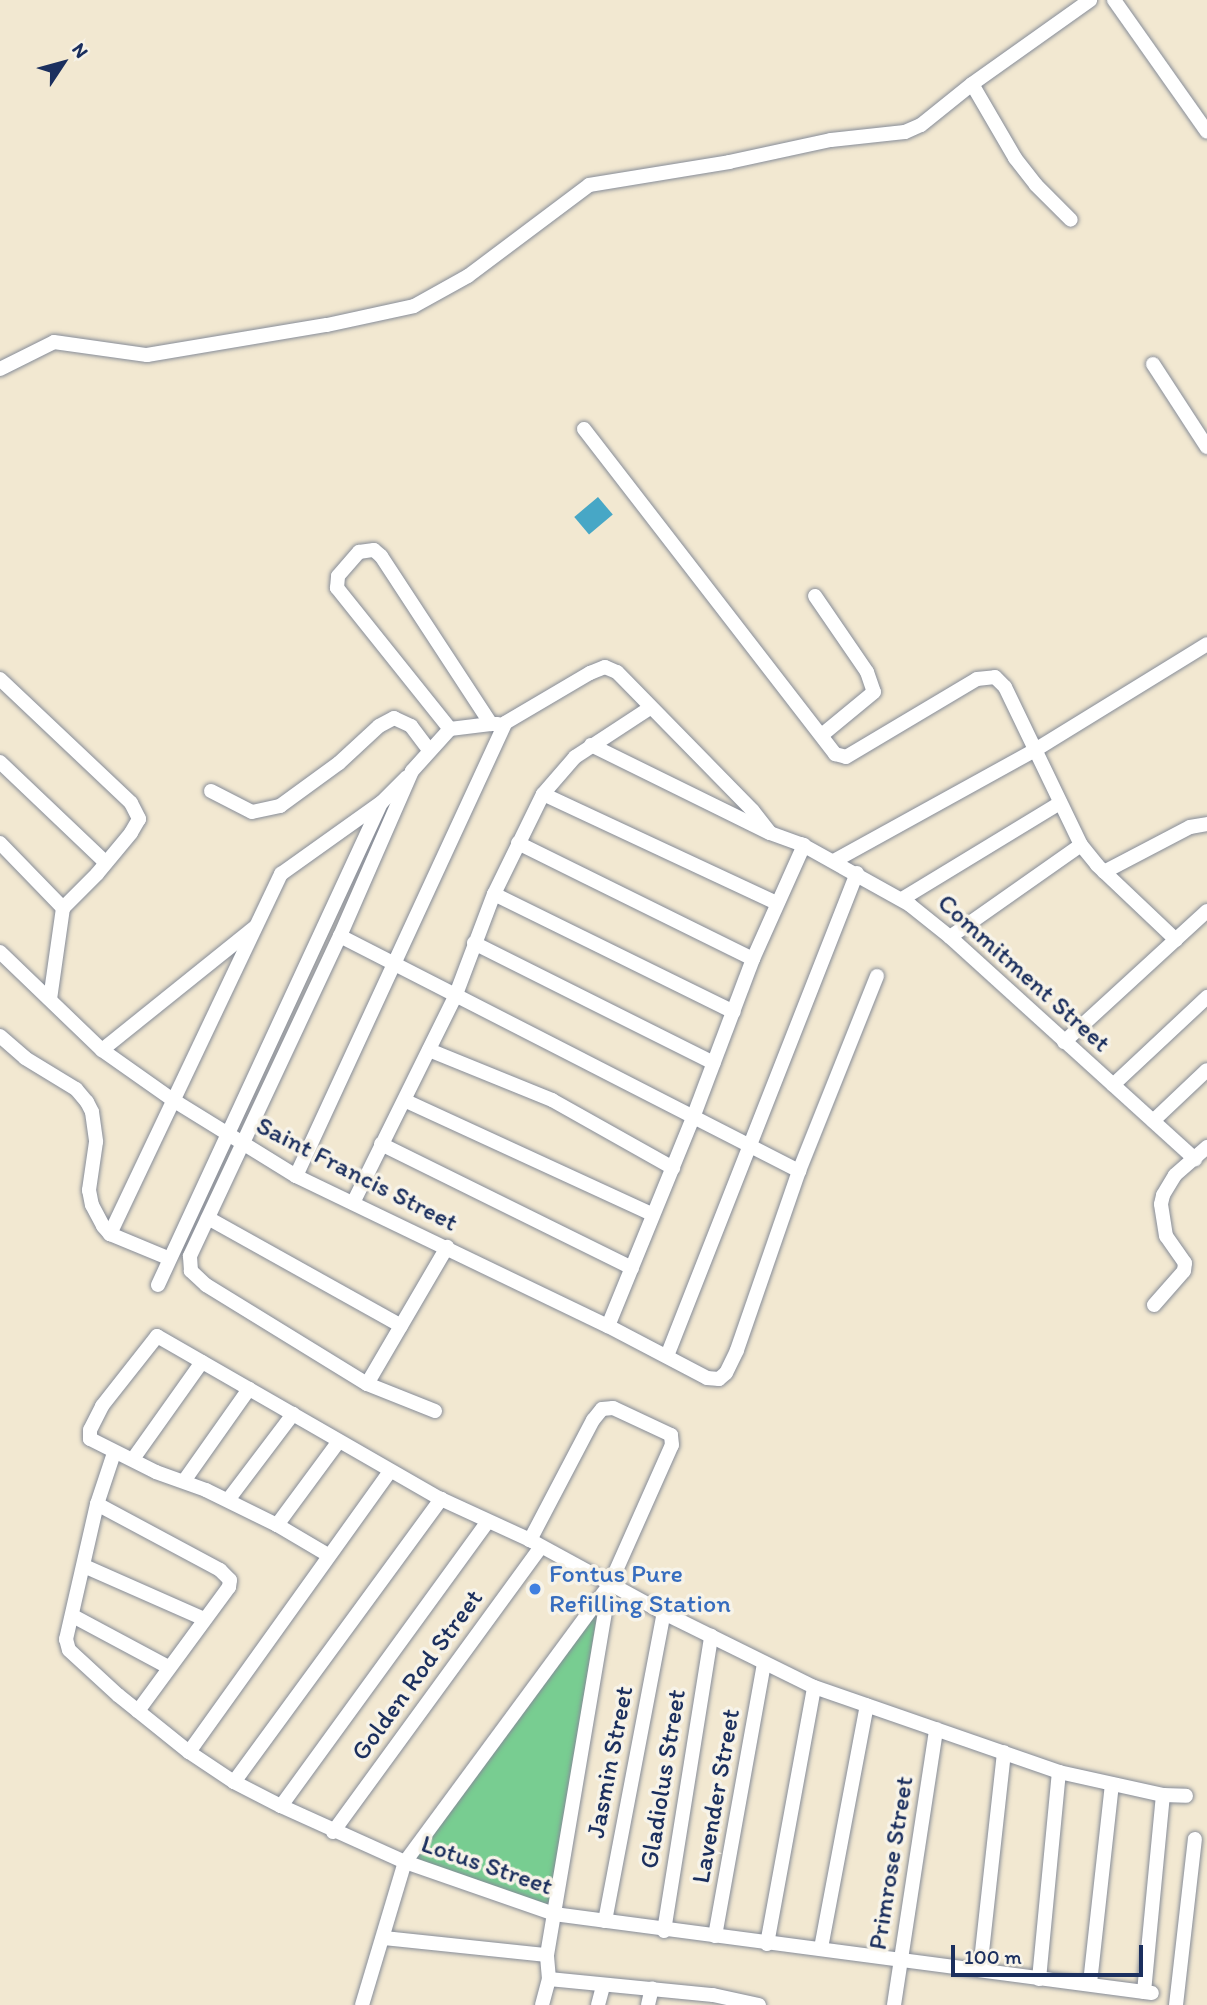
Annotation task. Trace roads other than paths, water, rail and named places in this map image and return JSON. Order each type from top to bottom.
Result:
[{"type":"street","points":[[0,369],[54,342],[159,354],[327,326],[414,306],[468,276],[560,204],[589,185],[729,162],[831,140],[905,132],[933,117],[972,84],[1090,0]]},
{"type":"street","points":[[1114,0],[1207,131]]},
{"type":"street","points":[[972,84],[1015,158],[1036,185],[1071,220]]},
{"type":"street","points":[[1153,364],[1207,447]]},
{"type":"street","points":[[584,429],[789,695],[823,734],[835,754],[846,757],[978,679],[990,676],[1005,687],[1081,845],[1104,872],[1176,940]]},
{"type":"street","points":[[450,729],[337,588],[338,576],[359,552],[374,550],[381,556],[498,724]]},
{"type":"street","points":[[815,596],[867,672],[874,692],[823,734]]},
{"type":"street","points":[[834,861],[1035,750],[1207,644]]},
{"type":"street","points":[[110,1234],[281,874],[382,802],[450,729],[498,724],[605,667],[617,671],[650,708],[753,811],[770,833]]},
{"type":"street","points":[[0,679],[131,803],[138,824],[106,863],[63,908],[50,999]]},
{"type":"street","points":[[353,1203],[381,1144],[406,1101],[454,997],[495,894],[542,794],[566,764],[650,708]]},
{"type":"street","points":[[211,791],[251,813],[280,806],[339,763],[379,726],[394,719],[411,726],[429,750]]},
{"type":"street","points":[[296,1176],[396,963],[498,724]]},
{"type":"street","name":"Commitment Street","points":[[591,745],[770,833],[804,845],[902,899],[950,937],[1195,1158]]},
{"type":"street","points":[[0,762],[106,863]]},
{"type":"street","points":[[158,1285],[169,1258],[340,936],[412,771]]},
{"type":"street","points":[[542,794],[777,903]]},
{"type":"street","points":[[382,802],[234,1139],[208,1218],[190,1256],[191,1271],[198,1278],[367,1384],[435,1411]]},
{"type":"street","points":[[902,899],[1060,803]]},
{"type":"street","points":[[1104,872],[1190,827],[1205,824]]},
{"type":"street","points":[[519,843],[753,959]]},
{"type":"street","points":[[1,845],[63,908]]},
{"type":"street","points":[[608,1326],[694,1115],[753,959],[804,845]]},
{"type":"street","points":[[950,937],[1081,845]]},
{"type":"street","points":[[667,1356],[857,873]]},
{"type":"street","points":[[495,894],[734,1012]]},
{"type":"street","points":[[1064,1042],[1207,911]]},
{"type":"street","points":[[102,1050],[257,926]]},
{"type":"street","points":[[340,936],[396,963],[454,997],[694,1115],[799,1171],[877,976]]},
{"type":"street","points":[[474,943],[713,1063]]},
{"type":"street","name":"Saint Francis Street","points":[[0,952],[102,1050],[234,1139],[296,1176],[608,1326],[707,1378],[719,1379],[726,1373],[737,1350],[799,1171]]},
{"type":"street","points":[[1113,1085],[1207,997]]},
{"type":"street","points":[[0,1036],[24,1058],[76,1088],[86,1101],[92,1112],[96,1142],[89,1190],[96,1215],[110,1234],[169,1258]]},
{"type":"street","points":[[429,1050],[552,1100],[673,1168]]},
{"type":"street","points":[[1153,1121],[1207,1070]]},
{"type":"street","points":[[406,1101],[652,1214]]},
{"type":"street","points":[[381,1144],[632,1268]]},
{"type":"street","points":[[1154,1305],[1184,1271],[1185,1263],[1167,1236],[1162,1214],[1163,1195],[1175,1175],[1207,1147]]},
{"type":"street","points":[[208,1218],[401,1326]]},
{"type":"street","points":[[367,1384],[447,1247]]},
{"type":"street","points":[[328,1555],[228,1500],[156,1472],[90,1439],[90,1430],[102,1406],[157,1336],[441,1499],[535,1544],[664,1613],[814,1687],[1059,1773],[1163,1795],[1186,1796]]},
{"type":"street","points":[[134,1459],[202,1362]]},
{"type":"street","points":[[184,1481],[249,1389]]},
{"type":"street","name":"Golden Rod Street","points":[[333,1832],[535,1544],[593,1420],[602,1409],[613,1408],[667,1432],[671,1435],[673,1445],[610,1584]]},
{"type":"street","points":[[228,1500],[293,1415]]},
{"type":"street","points":[[277,1525],[339,1441]]},
{"type":"street","name":"Lotus Street","points":[[114,1453],[97,1504],[66,1639],[69,1650],[189,1752],[234,1782],[333,1832],[405,1862],[554,1914],[664,1931],[821,1948],[900,1962],[1090,1983],[1148,1993],[1163,1795]]},
{"type":"street","points":[[189,1752],[390,1471]]},
{"type":"street","points":[[234,1782],[441,1499]]},
{"type":"street","points":[[97,1504],[226,1574],[230,1580],[229,1587],[138,1711]]},
{"type":"street","points":[[281,1807],[487,1522]]},
{"type":"street","points":[[84,1566],[204,1619]]},
{"type":"street","points":[[362,2005],[405,1862],[610,1584]]},
{"type":"street","points":[[542,2005],[549,1979],[547,1955],[610,1584]]},
{"type":"street","name":"Jasmin Street","points":[[605,1921],[664,1613]]},
{"type":"street","points":[[73,1616],[168,1667]]},
{"type":"street","name":"Gladiolus Street","points":[[664,1931],[711,1636]]},
{"type":"street","name":"Lavender Street","points":[[715,1936],[764,1664]]},
{"type":"street","points":[[767,1944],[814,1687]]},
{"type":"street","points":[[821,1948],[867,1705]]},
{"type":"street","name":"Primrose Street","points":[[894,2005],[936,1729]]},
{"type":"street","points":[[980,1970],[1004,1752]]},
{"type":"street","points":[[1039,1979],[1059,1773]]},
{"type":"street","points":[[1090,1983],[1112,1784]]},
{"type":"street","points":[[1176,2005],[1195,1839]]},
{"type":"street","points":[[384,1938],[547,1955]]},
{"type":"street","points":[[549,1979],[603,1986],[652,1988],[712,2000],[759,2005]]},
{"type":"street","points":[[598,2005],[603,1986]]},
{"type":"street","points":[[648,2005],[652,1988]]},
{"type":"water","points":[[598,497],[613,515],[589,535],[574,517]]},
{"type":"place","name":"Fontus Pure Refilling Station","points":[[535,1589]]}]
